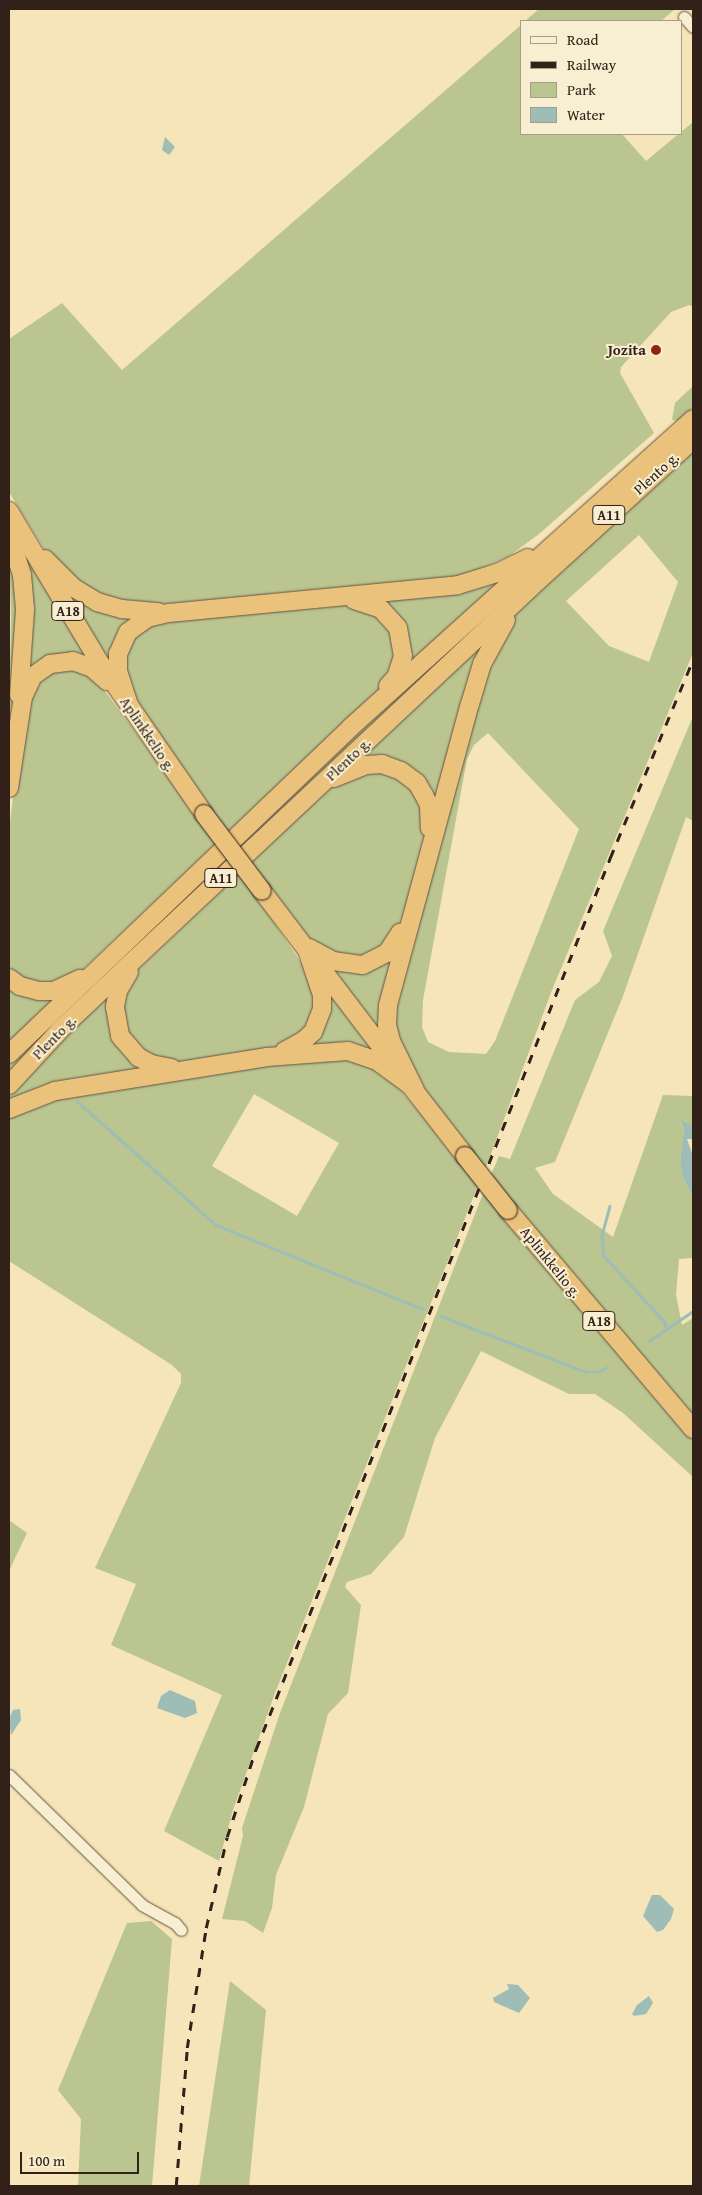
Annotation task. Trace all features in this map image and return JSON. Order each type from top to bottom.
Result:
[{"type":"highway","name":"Plento g.","points":[[9,1054],[351,727],[544,550],[693,419]]},
{"type":"highway","name":"Plento g.","points":[[9,1085],[61,1029],[316,788],[540,579],[693,440]]},
{"type":"highway","points":[[11,523],[61,578],[86,596],[122,610],[169,613],[341,598],[478,580],[544,550]]},
{"type":"highway","points":[[9,788],[17,723],[25,610],[22,575],[11,523]]},
{"type":"highway","name":"Aplinkkelio g.","points":[[11,523],[126,701],[204,814],[465,1156],[508,1210],[693,1429]]},
{"type":"highway","points":[[412,1087],[391,1040],[387,1016],[411,913],[429,844],[482,664],[502,625],[540,579]]},
{"type":"highway","points":[[341,598],[371,604],[388,615],[398,628],[402,645],[396,676],[351,727]]},
{"type":"highway","points":[[126,701],[118,670],[120,644],[135,626],[169,613]]},
{"type":"highway","points":[[17,723],[27,686],[33,676],[50,664],[62,661],[83,664],[126,701]]},
{"type":"highway","points":[[316,788],[348,771],[367,765],[382,764],[401,771],[417,783],[429,805],[429,844]]},
{"type":"highway","points":[[305,948],[346,964],[372,962],[393,947],[411,913]]},
{"type":"highway","points":[[268,1057],[303,1042],[319,1021],[322,995],[305,948]]},
{"type":"highway","points":[[137,957],[118,991],[115,1007],[120,1036],[138,1057],[151,1064],[190,1070]]},
{"type":"highway","points":[[9,978],[30,990],[54,991],[96,970]]},
{"type":"highway","points":[[9,1109],[55,1091],[268,1057],[348,1051],[377,1061],[412,1087]]},
{"type":"street","points":[[684,16],[693,27]]},
{"type":"street","points":[[9,1775],[142,1905],[175,1923],[181,1930]]},
{"type":"green space","points":[[539,9],[675,9],[662,20],[526,20]]},
{"type":"green space","points":[[520,26],[520,135],[623,135],[646,161],[677,135],[682,135],[682,131],[693,122],[693,307],[689,305],[671,312],[621,367],[620,373],[654,433],[539,534],[509,556],[462,577],[171,608],[106,602],[51,560],[9,492],[9,339],[62,303],[122,370]]},
{"type":"green space","points":[[693,386],[693,408],[678,421],[672,420],[675,403]]},
{"type":"green space","points":[[693,425],[693,434],[9,1078],[9,1059],[492,605]]},
{"type":"green space","points":[[693,446],[693,653],[552,990],[485,1170],[412,1072],[391,1018],[430,856],[500,634],[515,613]],"holes":[[[639,535],[678,582],[649,662],[609,646],[566,601]],[[488,733],[579,829],[495,1041],[486,1054],[449,1052],[428,1042],[422,1027],[423,1000],[467,759],[474,745]]]},
{"type":"green space","points":[[19,545],[94,665],[24,677]]},
{"type":"green space","points":[[9,546],[22,624],[9,747],[11,617]]},
{"type":"green space","points":[[505,576],[403,671],[407,657],[372,598]]},
{"type":"green space","points":[[55,580],[144,616],[111,667]]},
{"type":"green space","points":[[355,604],[365,607],[391,627],[398,656],[384,685],[70,980],[37,987],[9,973],[9,830],[24,709],[47,669],[78,666],[101,686],[204,825],[171,752],[132,693],[122,650],[151,622]]},
{"type":"green space","points":[[494,629],[435,809],[422,782],[352,764]]},
{"type":"green space","points":[[693,716],[693,821],[686,817],[623,996],[555,1162],[535,1168],[553,1194],[613,1237],[663,1095],[693,1096],[693,1126],[680,1121],[684,1129],[680,1162],[683,1178],[693,1197],[693,1258],[679,1259],[676,1295],[682,1325],[693,1318],[693,1420],[490,1177],[499,1156],[510,1159],[575,1000],[599,982],[612,956],[603,931]]},
{"type":"green space","points":[[376,768],[411,781],[427,825],[405,911],[391,944],[354,962],[319,948],[260,902],[308,973],[318,999],[310,1028],[288,1046],[184,1063],[163,1063],[128,1043],[119,999],[128,979],[335,783]]},
{"type":"green space","points":[[397,950],[384,1041],[322,961],[340,967]]},
{"type":"green space","points":[[324,983],[382,1058],[303,1047]]},
{"type":"green space","points":[[9,985],[58,995],[9,1043]]},
{"type":"green space","points":[[116,985],[111,1012],[156,1071],[9,1103],[9,1096]]},
{"type":"green space","points":[[354,1056],[394,1082],[479,1183],[275,1693],[233,1810],[219,1861],[164,1831],[222,1695],[111,1645],[136,1584],[95,1568],[181,1383],[181,1374],[172,1365],[9,1261],[9,1112],[20,1105],[298,1057]],"holes":[[[254,1094],[339,1143],[297,1216],[212,1166]]]},
{"type":"green space","points":[[484,1191],[693,1438],[693,1477],[623,1413],[595,1394],[569,1394],[481,1351],[435,1438],[404,1537],[371,1574],[347,1582],[345,1587],[361,1605],[348,1693],[328,1714],[304,1807],[276,1875],[272,1908],[263,1933],[245,1921],[222,1919],[243,1836],[242,1828],[280,1713]]},
{"type":"green space","points":[[9,1520],[27,1533],[9,1571]]},
{"type":"green space","points":[[151,1921],[172,1939],[152,2186],[78,2186],[81,2119],[58,2090],[127,1923]]},
{"type":"green space","points":[[230,1981],[266,2010],[249,2186],[199,2186]]},
{"type":"water","points":[[165,137],[175,147],[169,155],[162,150]]},
{"type":"water","points":[[680,1120],[693,1126],[693,1139],[687,1139],[693,1156],[693,1197],[683,1178],[680,1162],[684,1129]]},
{"type":"water","points":[[170,1690],[195,1701],[197,1713],[185,1718],[157,1708],[161,1696]]},
{"type":"water","points":[[20,1709],[21,1720],[11,1735],[9,1719],[13,1710]]},
{"type":"water","points":[[652,1895],[660,1895],[674,1909],[671,1919],[663,1930],[657,1932],[643,1916]]},
{"type":"water","points":[[507,1984],[518,1985],[530,1998],[519,2013],[494,2002],[493,1998],[509,1989]]},
{"type":"water","points":[[649,1996],[653,2003],[646,2014],[634,2016],[632,2014],[637,2005]]},
{"type":"waterway","points":[[77,1101],[216,1225],[423,1309]]},
{"type":"waterway","points":[[610,1206],[602,1235],[604,1256],[664,1321],[667,1329]]},
{"type":"waterway","points":[[649,1341],[693,1311]]},
{"type":"waterway","points":[[441,1316],[586,1372],[598,1372],[606,1368]]},
{"type":"railway","points":[[176,2186],[187,2048],[206,1928],[227,1837],[256,1749],[610,858],[693,660]]},
{"type":"place","name":"Jozita","points":[[656,350]]}]
